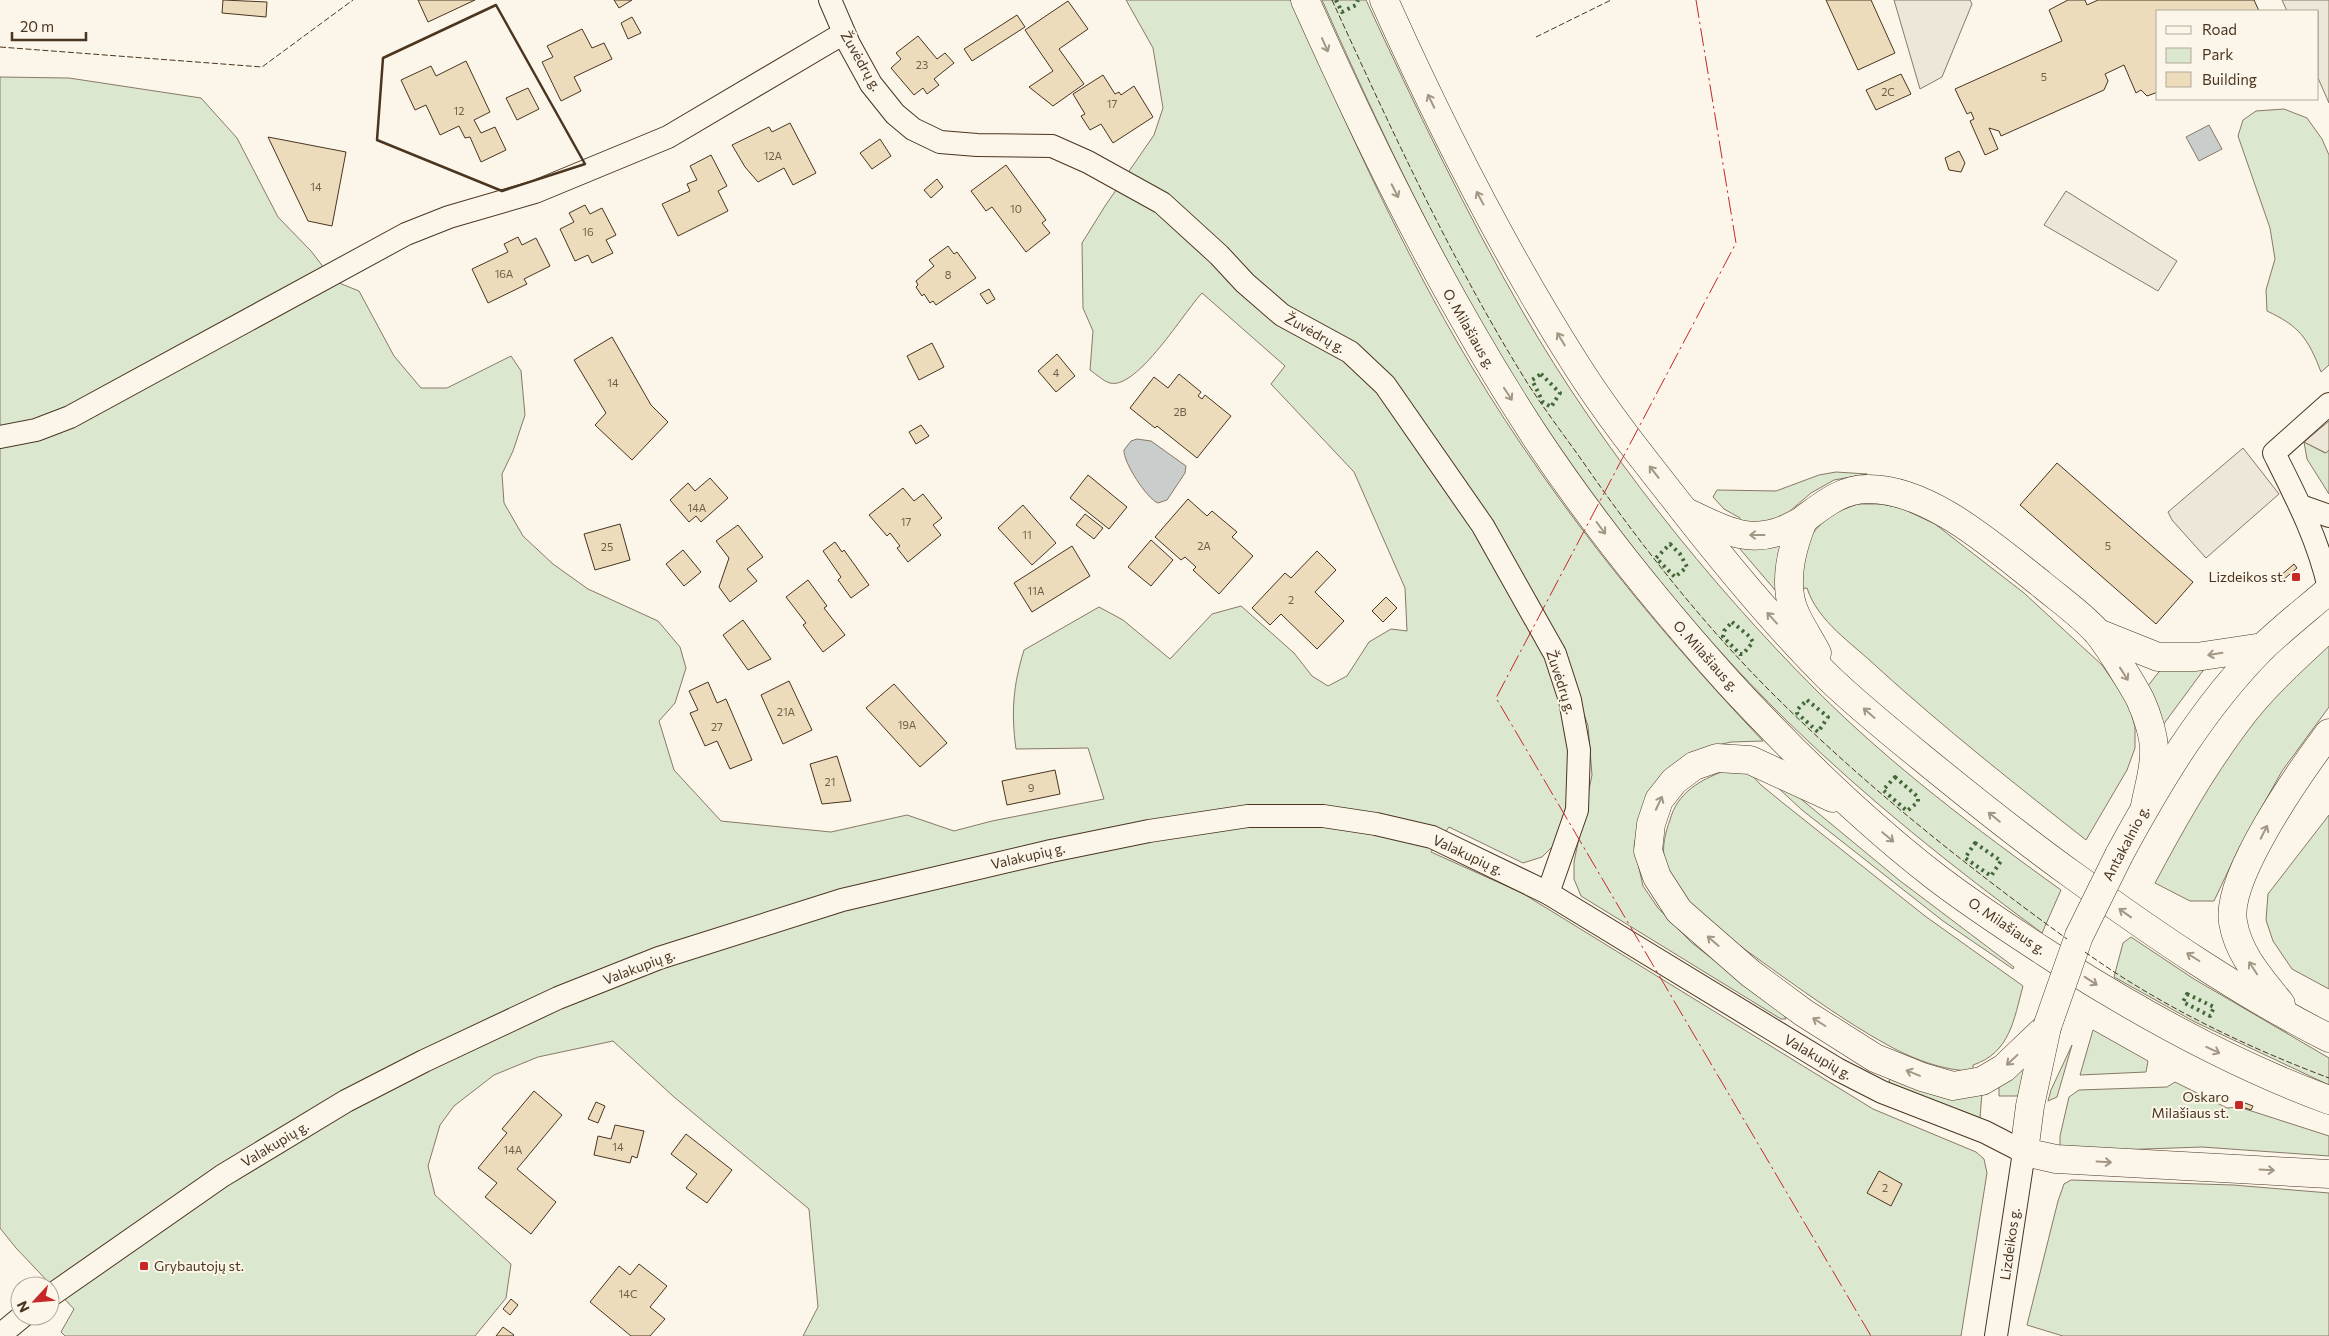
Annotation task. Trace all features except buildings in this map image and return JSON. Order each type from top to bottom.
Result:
[{"type":"main road","name":"O. Milašiaus g.","points":[[1305,0],[1394,190],[1434,268],[1494,372],[1539,442],[1599,526],[1681,629],[1765,722],[1850,806],[1933,875],[2022,937],[2111,994],[2199,1043],[2273,1078],[2329,1100]]},
{"type":"main road","points":[[1384,0],[1452,145],[1508,251],[1576,365],[1627,437],[1732,573],[1830,678],[2009,830],[2132,918],[2293,1020],[2329,1038]]},
{"type":"main road","points":[[1684,510],[1734,534],[1757,537],[1773,534],[1803,521],[1820,505],[1845,493],[1866,488],[1892,491],[1926,503],[1956,521],[2008,558],[2098,633],[2140,699],[2148,722],[2154,753],[2145,806]]},
{"type":"main road","points":[[1803,521],[1794,542],[1790,568],[1790,597],[1830,678]]},
{"type":"main road","name":"Antakalnio g.","points":[[2024,1152],[2030,1106],[2047,1027],[2079,936],[2145,806],[2178,754],[2208,712],[2263,647],[2329,589]]},
{"type":"main road","points":[[2098,633],[2158,657],[2196,657],[2263,647]]},
{"type":"main road","points":[[2293,1020],[2256,973],[2241,948],[2232,920],[2242,875],[2270,821],[2306,764],[2329,733]]},
{"type":"main road","points":[[1850,806],[1750,760],[1717,758],[1694,766],[1674,781],[1659,800],[1651,824],[1648,852],[1658,876],[1680,911],[1750,973],[1804,1013],[1875,1058],[1922,1077],[1953,1086],[1982,1081],[2004,1068],[2047,1027]]},
{"type":"main road","points":[[2024,1152],[2056,1159],[2329,1174]]},
{"type":"street","name":"Žuvėdrų g.","points":[[830,0],[844,33],[871,84],[895,114],[913,129],[940,142],[977,146],[1052,146],[1088,162],[1162,203],[1219,255],[1245,283],[1282,315],[1350,352],[1385,385],[1483,526],[1554,654],[1570,700],[1579,750],[1577,810],[1548,893]]},
{"type":"street","points":[[0,437],[36,430],[70,417],[406,234],[449,217],[535,192],[668,137],[844,33]]},
{"type":"street","points":[[2329,404],[2274,453],[2301,506],[2323,562],[2329,589]]},
{"type":"street","points":[[2301,506],[2315,513],[2329,516]]},
{"type":"street","name":"Valakupių g.","points":[[60,1289],[222,1176],[346,1101],[424,1061],[558,998],[659,958],[842,900],[1013,859],[1148,831],[1258,816],[1323,816],[1376,824],[1432,837],[1548,893],[1777,1032],[1882,1092],[1985,1132],[2024,1152]]},
{"type":"street","points":[[1777,1032],[1875,1058]]},
{"type":"street","name":"Lizdeikos g.","points":[[1996,1336],[2024,1152]]},
{"type":"street","points":[[0,1335],[11,1326]]},
{"type":"green space","points":[[1126,0],[1291,0],[1349,129],[1411,257],[1456,340],[1489,394],[1559,499],[1598,550],[1678,647],[1763,741],[1731,742],[1701,749],[1640,816],[1634,846],[1643,886],[1658,908],[1692,943],[1784,1015],[1786,1019],[1781,1019],[1581,896],[1574,879],[1574,862],[1592,775],[1588,726],[1571,675],[1564,646],[1545,655],[1567,713],[1571,810],[1555,844],[1542,857],[1523,863],[1449,827],[1431,852],[1522,893],[1873,1109],[1976,1152],[1984,1159],[1987,1173],[1961,1336],[803,1336],[818,1307],[809,1209],[674,1097],[613,1041],[538,1057],[494,1075],[454,1106],[440,1125],[428,1166],[435,1195],[511,1264],[506,1298],[475,1336],[65,1336],[61,1332],[74,1309],[60,1294],[60,1276],[43,1276],[0,1228],[0,77],[69,78],[201,98],[237,138],[278,217],[311,251],[334,281],[359,291],[394,356],[421,388],[447,388],[511,356],[521,371],[525,415],[513,451],[502,474],[504,503],[523,536],[553,564],[588,589],[658,621],[680,647],[686,668],[675,703],[659,721],[674,770],[721,821],[831,832],[907,815],[954,831],[992,821],[1104,799],[1088,748],[1016,749],[1014,723],[1015,687],[1024,650],[1099,607],[1123,620],[1170,659],[1212,614],[1241,606],[1294,653],[1312,676],[1328,686],[1347,676],[1369,642],[1391,629],[1407,631],[1405,588],[1354,472],[1271,384],[1285,366],[1202,293],[1159,348],[1133,375],[1121,382],[1110,383],[1090,370],[1093,331],[1083,308],[1082,243],[1154,135],[1163,108],[1153,48]]},
{"type":"green space","points":[[1322,0],[1366,0],[1442,159],[1524,314],[1586,413],[1658,511],[1736,604],[1816,690],[1845,718],[1935,795],[1997,844],[2061,890],[2042,933],[1912,832],[1818,751],[1749,683],[1712,642],[1675,600],[1606,512],[1542,421],[1496,348],[1411,191]]},
{"type":"green space","points":[[2284,109],[2307,118],[2322,139],[2329,155],[2329,365],[2321,372],[2312,350],[2301,334],[2287,322],[2267,311],[2266,290],[2275,259],[2270,228],[2238,136],[2243,120],[2256,111]]},
{"type":"green space","points":[[2304,442],[2325,453],[2329,450],[2329,494],[2307,459]]},
{"type":"green space","points":[[1836,472],[1867,474],[1834,480],[1811,493],[1777,522],[1738,524],[1740,518],[1724,509],[1713,497],[1717,490],[1776,491],[1819,475]]},
{"type":"green space","points":[[1858,504],[1881,504],[1901,508],[1935,524],[2024,593],[2102,665],[2129,704],[2135,727],[2135,748],[2127,770],[2086,840],[1902,690],[1827,622],[1812,600],[1807,588],[1798,589],[1802,559],[1812,535],[1830,517]]},
{"type":"green space","points":[[1783,539],[1779,588],[1775,590],[1740,549],[1743,545]]},
{"type":"green space","points":[[2329,646],[2329,707],[2282,771],[2239,848],[2214,901],[2190,901],[2155,883],[2209,787],[2247,732],[2275,698]]},
{"type":"green space","points":[[2208,664],[2160,729],[2147,687],[2162,668]]},
{"type":"green space","points":[[1724,771],[1748,771],[1761,785],[1925,916],[2023,986],[2013,1022],[2003,1043],[1995,1052],[1985,1060],[1973,1065],[1973,1071],[1950,1069],[1927,1063],[1894,1049],[1844,1019],[1779,974],[1713,925],[1698,911],[1673,879],[1665,861],[1664,840],[1673,811],[1684,795],[1698,783]]},
{"type":"green space","points":[[1761,772],[1778,780],[1899,880],[2014,967],[2013,969],[1943,921],[1802,810]]},
{"type":"green space","points":[[2329,815],[2329,989],[2292,969],[2273,941],[2266,920],[2268,894]]},
{"type":"green space","points":[[2131,937],[2194,979],[2329,1058],[2329,1085],[2195,1022],[2114,977],[2123,943]]},
{"type":"green space","points":[[2093,1030],[2148,1061],[2146,1072],[2080,1075]]},
{"type":"green space","points":[[2072,1045],[2057,1097],[2048,1101],[2051,1090]]},
{"type":"green space","points":[[2025,1065],[2020,1096],[1999,1096],[1999,1086]]},
{"type":"green space","points":[[1889,1080],[1982,1093],[1980,1118],[1890,1084]]},
{"type":"green space","points":[[2175,1082],[2227,1108],[2239,1107],[2329,1136],[2329,1156],[2202,1147],[2060,1152],[2060,1136],[2069,1097],[2079,1090],[2167,1087]]},
{"type":"green space","points":[[2071,1180],[2233,1185],[2329,1193],[2329,1336],[2063,1336],[2027,1325],[2058,1201],[2064,1184]]},
{"type":"shaded area","points":[[1894,0],[1970,0],[1972,4],[1942,77],[1920,89]]},
{"type":"shaded area","points":[[2282,0],[2329,0],[2329,103],[2319,80],[2319,10],[2287,10]]},
{"type":"shaded area","points":[[2209,125],[2222,149],[2199,161],[2186,137]]},
{"type":"shaded area","points":[[2066,191],[2177,261],[2158,291],[2044,225]]},
{"type":"shaded area","points":[[2329,421],[2329,450],[2326,453],[2304,442]]},
{"type":"shaded area","points":[[1137,439],[1151,441],[1186,466],[1185,473],[1167,500],[1158,503],[1153,500],[1142,488],[1127,463],[1124,450],[1131,441]]},
{"type":"shaded area","points":[[2243,448],[2279,494],[2206,558],[2172,520],[2168,512]]},
{"type":"hedge","points":[[1336,0],[1342,12],[1356,5],[1358,0]]},
{"type":"hedge","points":[[1541,374],[1560,393],[1551,407],[1543,402],[1532,380],[1541,374]]},
{"type":"hedge","points":[[1670,544],[1680,554],[1687,567],[1675,577],[1656,558],[1670,544]]},
{"type":"hedge","points":[[1732,622],[1750,637],[1753,642],[1743,654],[1740,654],[1723,637],[1724,631],[1732,622]]},
{"type":"hedge","points":[[1807,700],[1828,717],[1818,732],[1797,713],[1797,710],[1807,700]]},
{"type":"hedge","points":[[1895,777],[1918,797],[1918,802],[1907,811],[1883,790],[1895,777]]},
{"type":"hedge","points":[[1975,843],[2001,861],[1991,876],[1965,858],[1975,843]]},
{"type":"hedge","points":[[2187,994],[2214,1007],[2210,1016],[2183,1002],[2187,994]]},
{"type":"fence","points":[[0,47],[262,67],[353,0]]},
{"type":"fence","points":[[1332,0],[1424,195],[1500,338],[1541,403],[1649,553],[1698,613],[1750,671],[1811,731],[1881,794],[1954,854],[2067,939]]},
{"type":"fence","points":[[1536,37],[1611,0]]},
{"type":"fence","points":[[2085,952],[2142,990],[2172,1007],[2234,1038],[2329,1078]]},
{"type":"wall","points":[[496,5],[585,164],[502,191],[377,140],[383,58],[496,5]]},
{"type":"power","points":[[1696,0],[1736,243],[1496,698],[1871,1336]]},
{"type":"place","name":"Lizdeikos st.","points":[[2296,577]]},
{"type":"place","name":"Oskaro Milašiaus st.","points":[[2239,1105]]},
{"type":"place","name":"Grybautojų st.","points":[[144,1266]]}]
